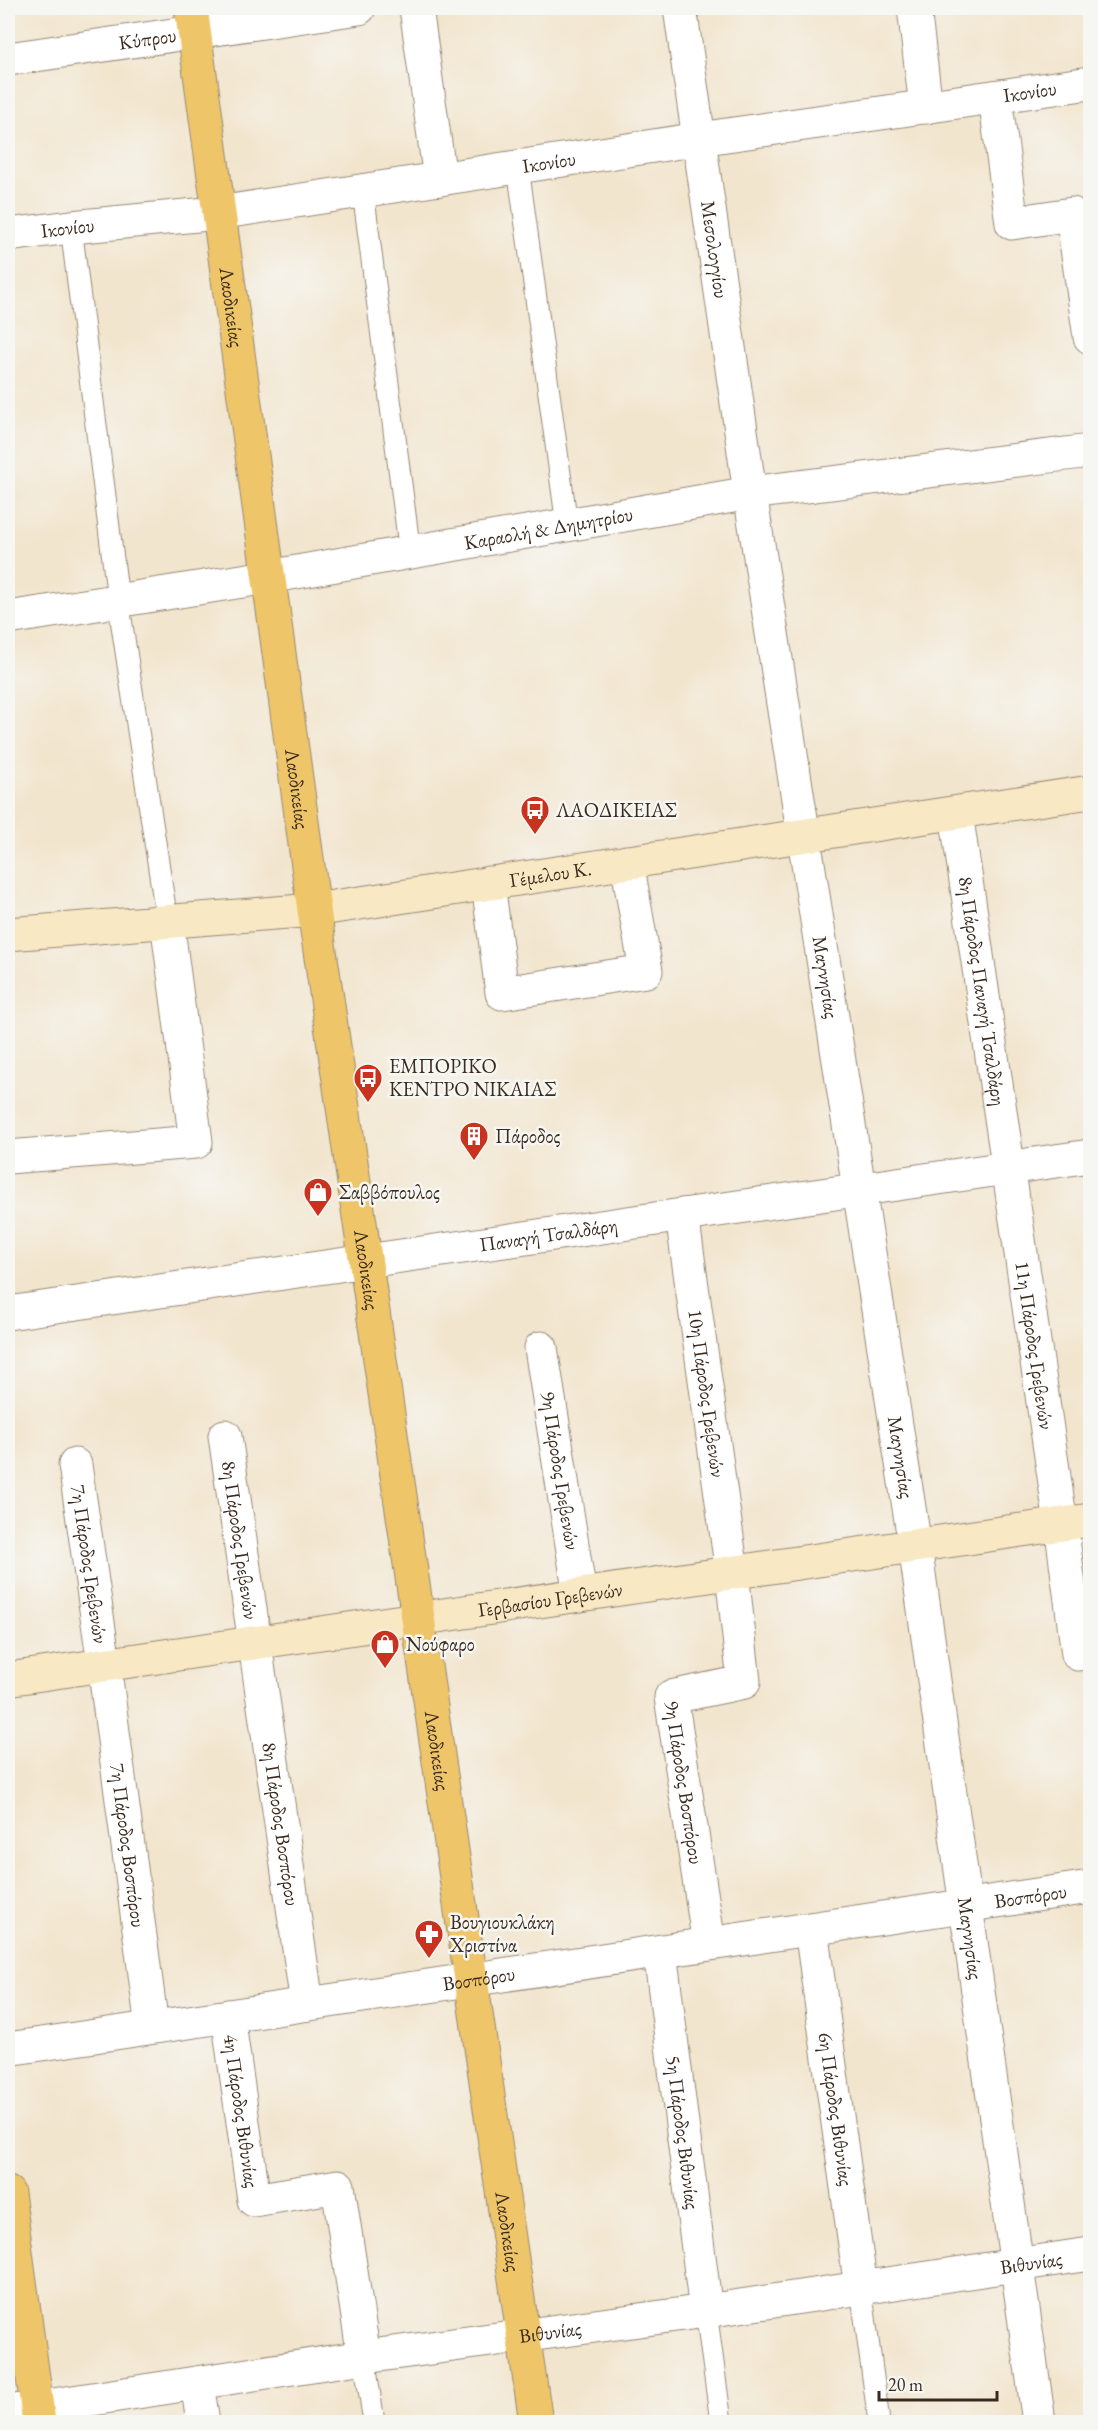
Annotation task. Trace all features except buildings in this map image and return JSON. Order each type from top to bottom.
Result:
[{"type":"main road","name":"Λαοδικείας","points":[[192,20],[314,910],[536,2422]]},
{"type":"main road","name":"Γέμελου Κ.","points":[[8,934],[314,910],[1090,792]]},
{"type":"main road","name":"Γερβασίου Γρεβενών","points":[[8,1678],[1076,1522]]},
{"type":"main road","points":[[8,2193],[28,2414]]},
{"type":"street","name":"Κύπρου","points":[[8,59],[192,20],[359,8]]},
{"type":"street","points":[[416,8],[440,179]]},
{"type":"street","name":"Μεσολογγίου","points":[[680,8],[750,493]]},
{"type":"street","points":[[914,8],[926,107]]},
{"type":"street","name":"Ικονίου","points":[[8,235],[71,226],[218,213],[699,139],[1090,83]]},
{"type":"street","points":[[995,97],[1012,223],[1072,214],[1090,337]]},
{"type":"street","name":"Καραολή & Δημητρίου","points":[[8,618],[268,577],[750,493],[1090,451]]},
{"type":"street","name":"Μαγνησίας","points":[[750,493],[915,1546],[1039,2422]]},
{"type":"street","name":"8η Πάροδος Παναγή Τσαλδάρη","points":[[956,813],[1008,1168]]},
{"type":"street","points":[[488,883],[502,993],[646,971],[627,862]]},
{"type":"street","points":[[8,1156],[196,1142],[167,921]]},
{"type":"street","name":"Παναγή Τσαλδάρη","points":[[8,1313],[1090,1156]]},
{"type":"street","name":"11η Πάροδος Γρεβενών","points":[[1008,1168],[1076,1522],[1078,1654],[1090,1652]]},
{"type":"street","name":"10η Πάροδος Γρεβενών","points":[[682,1215],[732,1572]]},
{"type":"street","name":"9η Πάροδος Γρεβενών","points":[[541,1348],[580,1595]]},
{"type":"street","name":"8η Πάροδος Γρεβενών","points":[[225,1436],[254,1642]]},
{"type":"street","name":"7η Πάροδος Γρεβενών","points":[[75,1465],[104,1664]]},
{"type":"street","name":"9η Πάροδος Βοσπόρου","points":[[709,1944],[671,1697],[744,1682],[732,1572]]},
{"type":"street","name":"8η Πάροδος Βοσπόρου","points":[[254,1642],[307,2004]]},
{"type":"street","name":"7η Πάροδος Βοσπόρου","points":[[104,1664],[152,2027]]},
{"type":"street","name":"Βοσπόρου","points":[[8,2049],[1090,1887]]},
{"type":"street","name":"6η Πάροδος Βιθυνίας","points":[[811,1929],[861,2288]]},
{"type":"street","name":"5η Πάροδος Βιθυνίας","points":[[660,1952],[706,2311]]},
{"type":"street","name":"4η Πάροδος Βιθυνίας","points":[[228,2016],[254,2200],[338,2186],[364,2357]]},
{"type":"street","name":"Βιθυνίας","points":[[28,2414],[197,2383],[364,2357],[706,2311],[1090,2254]]},
{"type":"street","points":[[197,2383],[203,2422]]},
{"type":"lane","points":[[518,167],[567,525]]},
{"type":"lane","points":[[363,191],[410,553]]},
{"type":"lane","points":[[71,226],[118,599],[167,921]]},
{"type":"lane","points":[[861,2288],[879,2422]]},
{"type":"lane","points":[[706,2311],[721,2422]]},
{"type":"lane","points":[[364,2357],[374,2422]]},
{"type":"place","name":"ΛΑΟΔΙΚΕΙΑΣ","points":[[535,836]]},
{"type":"place","name":"ΕΜΠΟΡΙΚΟ ΚΕΝΤΡΟ ΝΙΚΑΙΑΣ","points":[[368,1104]]},
{"type":"place","name":"Πάροδος","points":[[474,1162]]},
{"type":"place","name":"Σαββόπουλος","points":[[318,1218]]},
{"type":"place","name":"Νούφαρο","points":[[385,1670]]},
{"type":"place","name":"Βουγιουκλάκη Χριστίνα","points":[[429,1960]]}]
